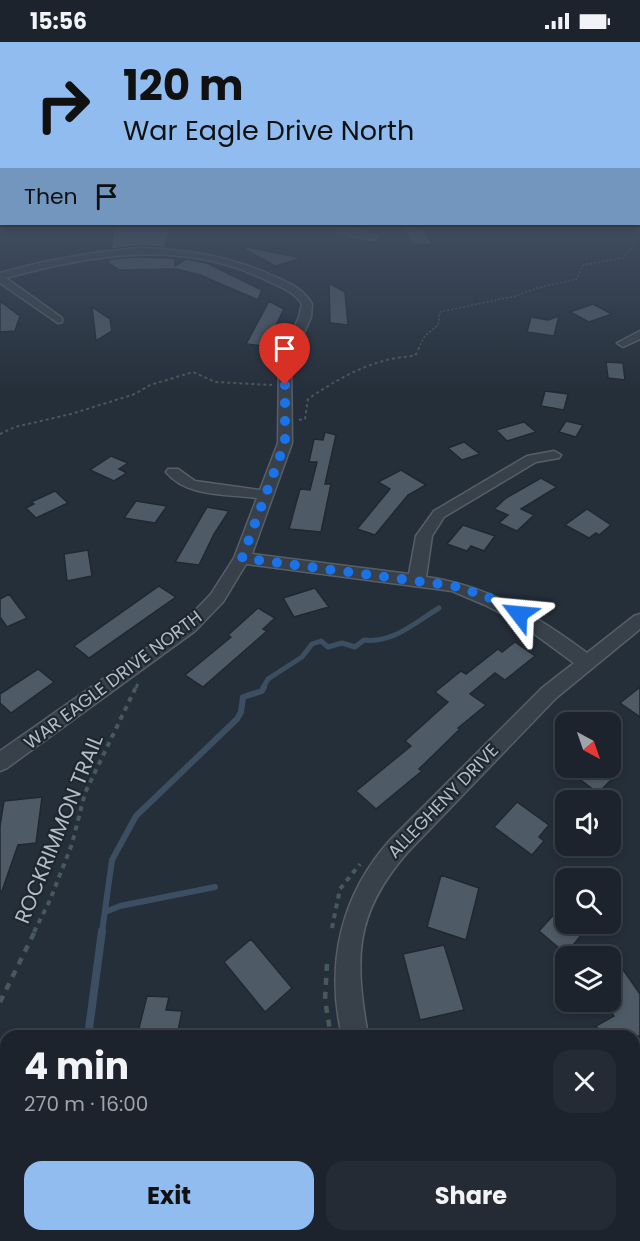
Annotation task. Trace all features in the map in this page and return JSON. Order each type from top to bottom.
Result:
[{"type":"street","points":[[5,281],[57,320]]},
{"type":"street","name":"WAR EAGLE DRIVE NORTH","points":[[0,762],[189,627],[217,598],[242,558],[285,443],[287,355],[306,310],[304,298],[275,281]]},
{"type":"street","points":[[623,343],[640,334]]},
{"type":"street","points":[[417,580],[423,536],[428,525],[439,514],[532,459],[554,455]]},
{"type":"street","points":[[172,472],[191,484],[266,495]]},
{"type":"street","points":[[242,558],[454,586],[486,596],[531,622],[586,662]]},
{"type":"street","name":"ALLEGHENY DRIVE","points":[[353,1030],[348,1011],[346,976],[350,940],[362,900],[378,870],[549,693],[640,620]]},
{"type":"path","points":[[286,421],[305,419],[308,399],[332,382],[362,367],[395,356],[415,356],[424,336],[438,325],[440,312],[516,296],[537,288],[568,281]]},
{"type":"path","points":[[0,434],[15,427],[71,414],[135,394],[150,385],[194,372],[214,382],[285,385]]},
{"type":"path","name":"ROCKRIMMON TRAIL","points":[[0,1002],[50,900],[72,844],[85,793],[139,683],[129,670]]},
{"type":"building","points":[[214,281],[244,281],[262,290],[258,300]]},
{"type":"building","points":[[329,283],[345,292],[348,325],[330,323]]},
{"type":"building","points":[[0,301],[20,316],[15,331],[0,332]]},
{"type":"building","points":[[269,301],[284,309],[274,329],[264,346],[246,344]]},
{"type":"building","points":[[593,304],[612,314],[589,322],[570,312]]},
{"type":"building","points":[[92,307],[110,319],[112,331],[96,341]]},
{"type":"building","points":[[559,316],[554,336],[527,332],[531,317],[548,320]]},
{"type":"building","points":[[606,362],[623,363],[625,380],[608,378]]},
{"type":"building","points":[[545,391],[568,394],[564,410],[541,406]]},
{"type":"building","points":[[566,421],[583,425],[576,437],[559,432]]},
{"type":"building","points":[[524,422],[536,432],[507,441],[496,430]]},
{"type":"building","points":[[325,432],[336,435],[325,484],[331,484],[321,532],[289,529],[300,489],[310,490],[317,462],[309,462],[314,439],[323,440]]},
{"type":"building","points":[[464,442],[480,454],[462,460],[448,448]]},
{"type":"building","points":[[111,456],[128,463],[119,469],[127,473],[114,481],[90,470]]},
{"type":"building","points":[[401,470],[426,485],[408,495],[375,535],[357,529],[390,489],[378,482]]},
{"type":"building","points":[[541,478],[557,487],[521,509],[534,515],[517,531],[499,523],[508,515],[494,509],[506,498]]},
{"type":"building","points":[[55,491],[68,503],[36,518],[26,508],[34,504],[31,502]]},
{"type":"building","points":[[136,501],[167,506],[155,523],[124,518]]},
{"type":"building","points":[[207,507],[229,511],[214,534],[199,565],[175,562]]},
{"type":"building","points":[[587,509],[611,525],[599,535],[596,533],[589,538],[565,525]]},
{"type":"building","points":[[463,525],[495,536],[484,551],[471,546],[467,551],[447,544]]},
{"type":"building","points":[[88,550],[92,576],[67,581],[64,554]]},
{"type":"building","points":[[159,586],[176,597],[89,658],[74,646]]},
{"type":"building","points":[[315,588],[329,607],[294,617],[283,598]]},
{"type":"building","points":[[9,594],[27,618],[7,627],[0,617],[0,599]]},
{"type":"building","points":[[258,608],[275,618],[263,629],[267,631],[203,687],[185,675],[231,637],[228,635]]},
{"type":"building","points":[[515,642],[535,656],[505,680],[495,673],[470,694],[486,705],[458,728],[460,729],[419,769],[422,771],[376,809],[356,791],[411,746],[405,741],[448,702],[435,692],[461,671],[466,674],[498,649],[502,652]]},
{"type":"building","points":[[38,669],[54,682],[11,713],[0,703],[0,694]]},
{"type":"building","points":[[640,687],[640,717],[620,703]]},
{"type":"building","points":[[578,778],[608,778],[611,780],[601,790],[594,790]]},
{"type":"building","points":[[42,797],[36,843],[18,845],[2,891],[0,891],[0,826],[4,801]]},
{"type":"building","points":[[517,802],[549,825],[539,837],[544,841],[532,855],[494,827]]},
{"type":"building","points":[[441,875],[479,888],[466,940],[427,927]]},
{"type":"building","points":[[555,913],[555,934],[582,934],[572,946],[557,946],[539,931]]},
{"type":"building","points":[[251,939],[292,988],[265,1012],[224,962]]},
{"type":"building","points":[[444,945],[464,1010],[420,1020],[403,954]]},
{"type":"building","points":[[622,968],[640,994],[640,1030],[599,1030],[596,1026],[614,1016],[611,1012],[621,1012]]},
{"type":"building","points":[[147,996],[169,997],[166,1010],[182,1011],[178,1030],[138,1030]]},
{"type":"waterway","points":[[263,688],[268,679],[302,657],[312,644],[321,641],[328,647],[342,643],[355,647],[364,640],[384,639],[413,625],[439,608]]},
{"type":"waterway","points":[[102,932],[112,860],[136,816],[237,719],[241,712],[243,697],[262,691],[264,687]]},
{"type":"waterway","points":[[105,912],[120,906],[215,887]]},
{"type":"waterway","points":[[89,1030],[102,931]]},
{"type":"route","points":[[285,385],[285,443],[242,558],[454,586],[486,596],[519,614]]}]
